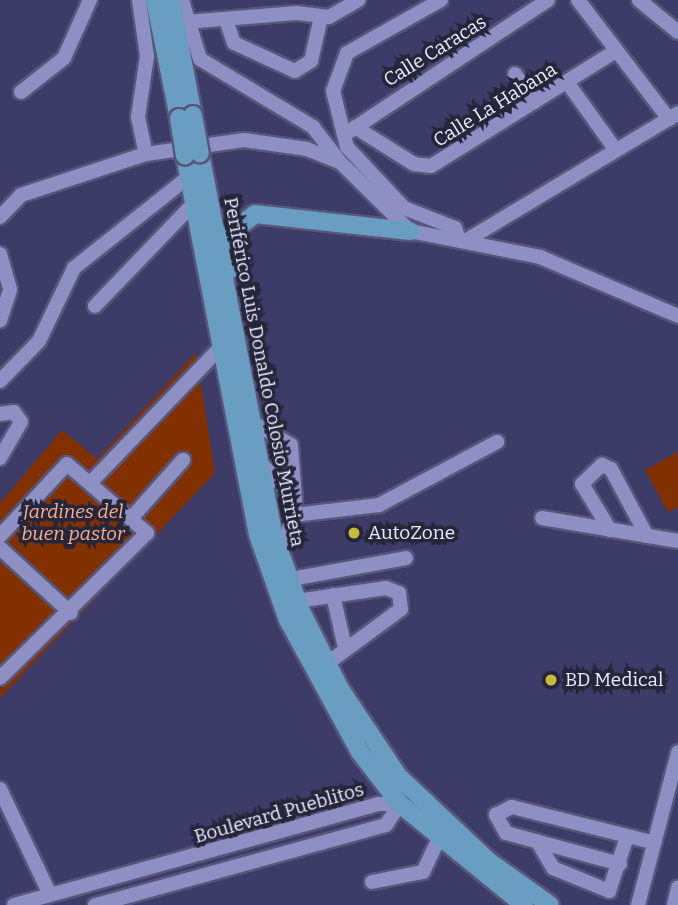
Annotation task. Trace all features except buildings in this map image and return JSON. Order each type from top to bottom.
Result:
[{"type":"main road","name":"Periférico Luis Donaldo Colosio Murrieta","points":[[155,0],[164,52],[186,117],[228,351],[271,556],[288,602],[320,668],[400,804],[439,825],[550,905]]},
{"type":"main road","name":"Periférico Luis Donaldo Colosio Murrieta","points":[[164,52],[171,0]]},
{"type":"main road","points":[[228,351],[229,238],[244,217],[263,212],[410,232]]},
{"type":"main road","name":"Periférico Luis Donaldo Colosio Murrieta","points":[[241,417],[258,459],[271,556]]},
{"type":"main road","name":"Periférico Luis Donaldo Colosio Murrieta","points":[[320,668],[398,776],[439,825],[524,905]]},
{"type":"main road","points":[[398,776],[400,804],[439,825]]},
{"type":"street","points":[[21,92],[64,58],[90,0]]},
{"type":"street","points":[[139,0],[164,52],[137,100],[146,153]]},
{"type":"street","points":[[182,0],[186,22],[200,59],[313,127],[340,162],[410,232],[463,240],[540,257],[678,316]]},
{"type":"street","points":[[186,22],[321,17],[340,14],[359,0]]},
{"type":"street","points":[[441,0],[346,53],[332,91],[349,132],[404,208],[455,228],[463,240]]},
{"type":"street","name":"Calle Caracas","points":[[349,132],[548,0]]},
{"type":"street","points":[[463,240],[673,116],[616,51],[578,0]]},
{"type":"street","points":[[639,0],[678,32]]},
{"type":"street","points":[[226,20],[234,43],[295,71],[311,61],[321,17]]},
{"type":"street","name":"Calle La Habana","points":[[349,132],[414,164],[431,166],[616,51]]},
{"type":"street","points":[[515,74],[534,102]]},
{"type":"street","points":[[568,82],[615,149]]},
{"type":"street","points":[[0,217],[21,195],[146,153],[244,140],[340,162]]},
{"type":"street","points":[[0,381],[39,341],[74,268],[194,163]]},
{"type":"street","points":[[95,306],[200,197]]},
{"type":"street","points":[[0,254],[10,290],[0,320]]},
{"type":"street","points":[[92,481],[228,351]]},
{"type":"street","points":[[0,414],[17,414],[21,426],[0,458]]},
{"type":"street","points":[[241,417],[291,445],[294,507],[271,556]]},
{"type":"street","points":[[294,507],[379,505],[497,442]]},
{"type":"street","points":[[258,459],[294,507]]},
{"type":"street","points":[[134,515],[183,460]]},
{"type":"street","points":[[0,536],[60,466],[71,465],[134,515],[147,536],[71,613],[0,678]]},
{"type":"street","points":[[610,530],[582,484],[602,465],[611,469],[647,536]]},
{"type":"street","points":[[542,518],[678,541]]},
{"type":"street","points":[[0,548],[71,613]]},
{"type":"street","points":[[280,581],[406,558]]},
{"type":"street","points":[[288,602],[386,588],[399,593],[402,604],[320,668]]},
{"type":"street","points":[[333,595],[345,648]]},
{"type":"street","points":[[638,905],[675,780],[678,752]]},
{"type":"street","points":[[0,789],[50,895]]},
{"type":"street","name":"Boulevard Pueblitos","points":[[14,905],[237,846],[373,805],[400,804]]},
{"type":"street","name":"Boulevard Pueblitos","points":[[95,905],[386,825],[400,804]]},
{"type":"street","points":[[621,864],[540,846],[506,833],[496,822],[499,809],[654,844]]},
{"type":"street","points":[[372,882],[423,872],[439,825]]},
{"type":"street","points":[[540,846],[553,868],[604,890],[615,886],[627,836]]},
{"type":"street","points":[[237,846],[231,858],[242,864]]},
{"type":"street","points":[[186,860],[194,866],[192,878]]},
{"type":"street","points":[[674,905],[678,887]]},
{"type":"green space","name":"Jardines del buen pastor","points":[[196,353],[215,473],[0,698],[0,503],[62,430],[97,459]]},
{"type":"green space","points":[[678,452],[678,507],[668,512],[645,470]]},
{"type":"waterway","points":[[205,138],[225,136]]},
{"type":"waterway","points":[[112,172],[134,164]]},
{"type":"place","name":"AutoZone","points":[[354,533]]},
{"type":"place","name":"BD Medical","points":[[551,680]]}]
